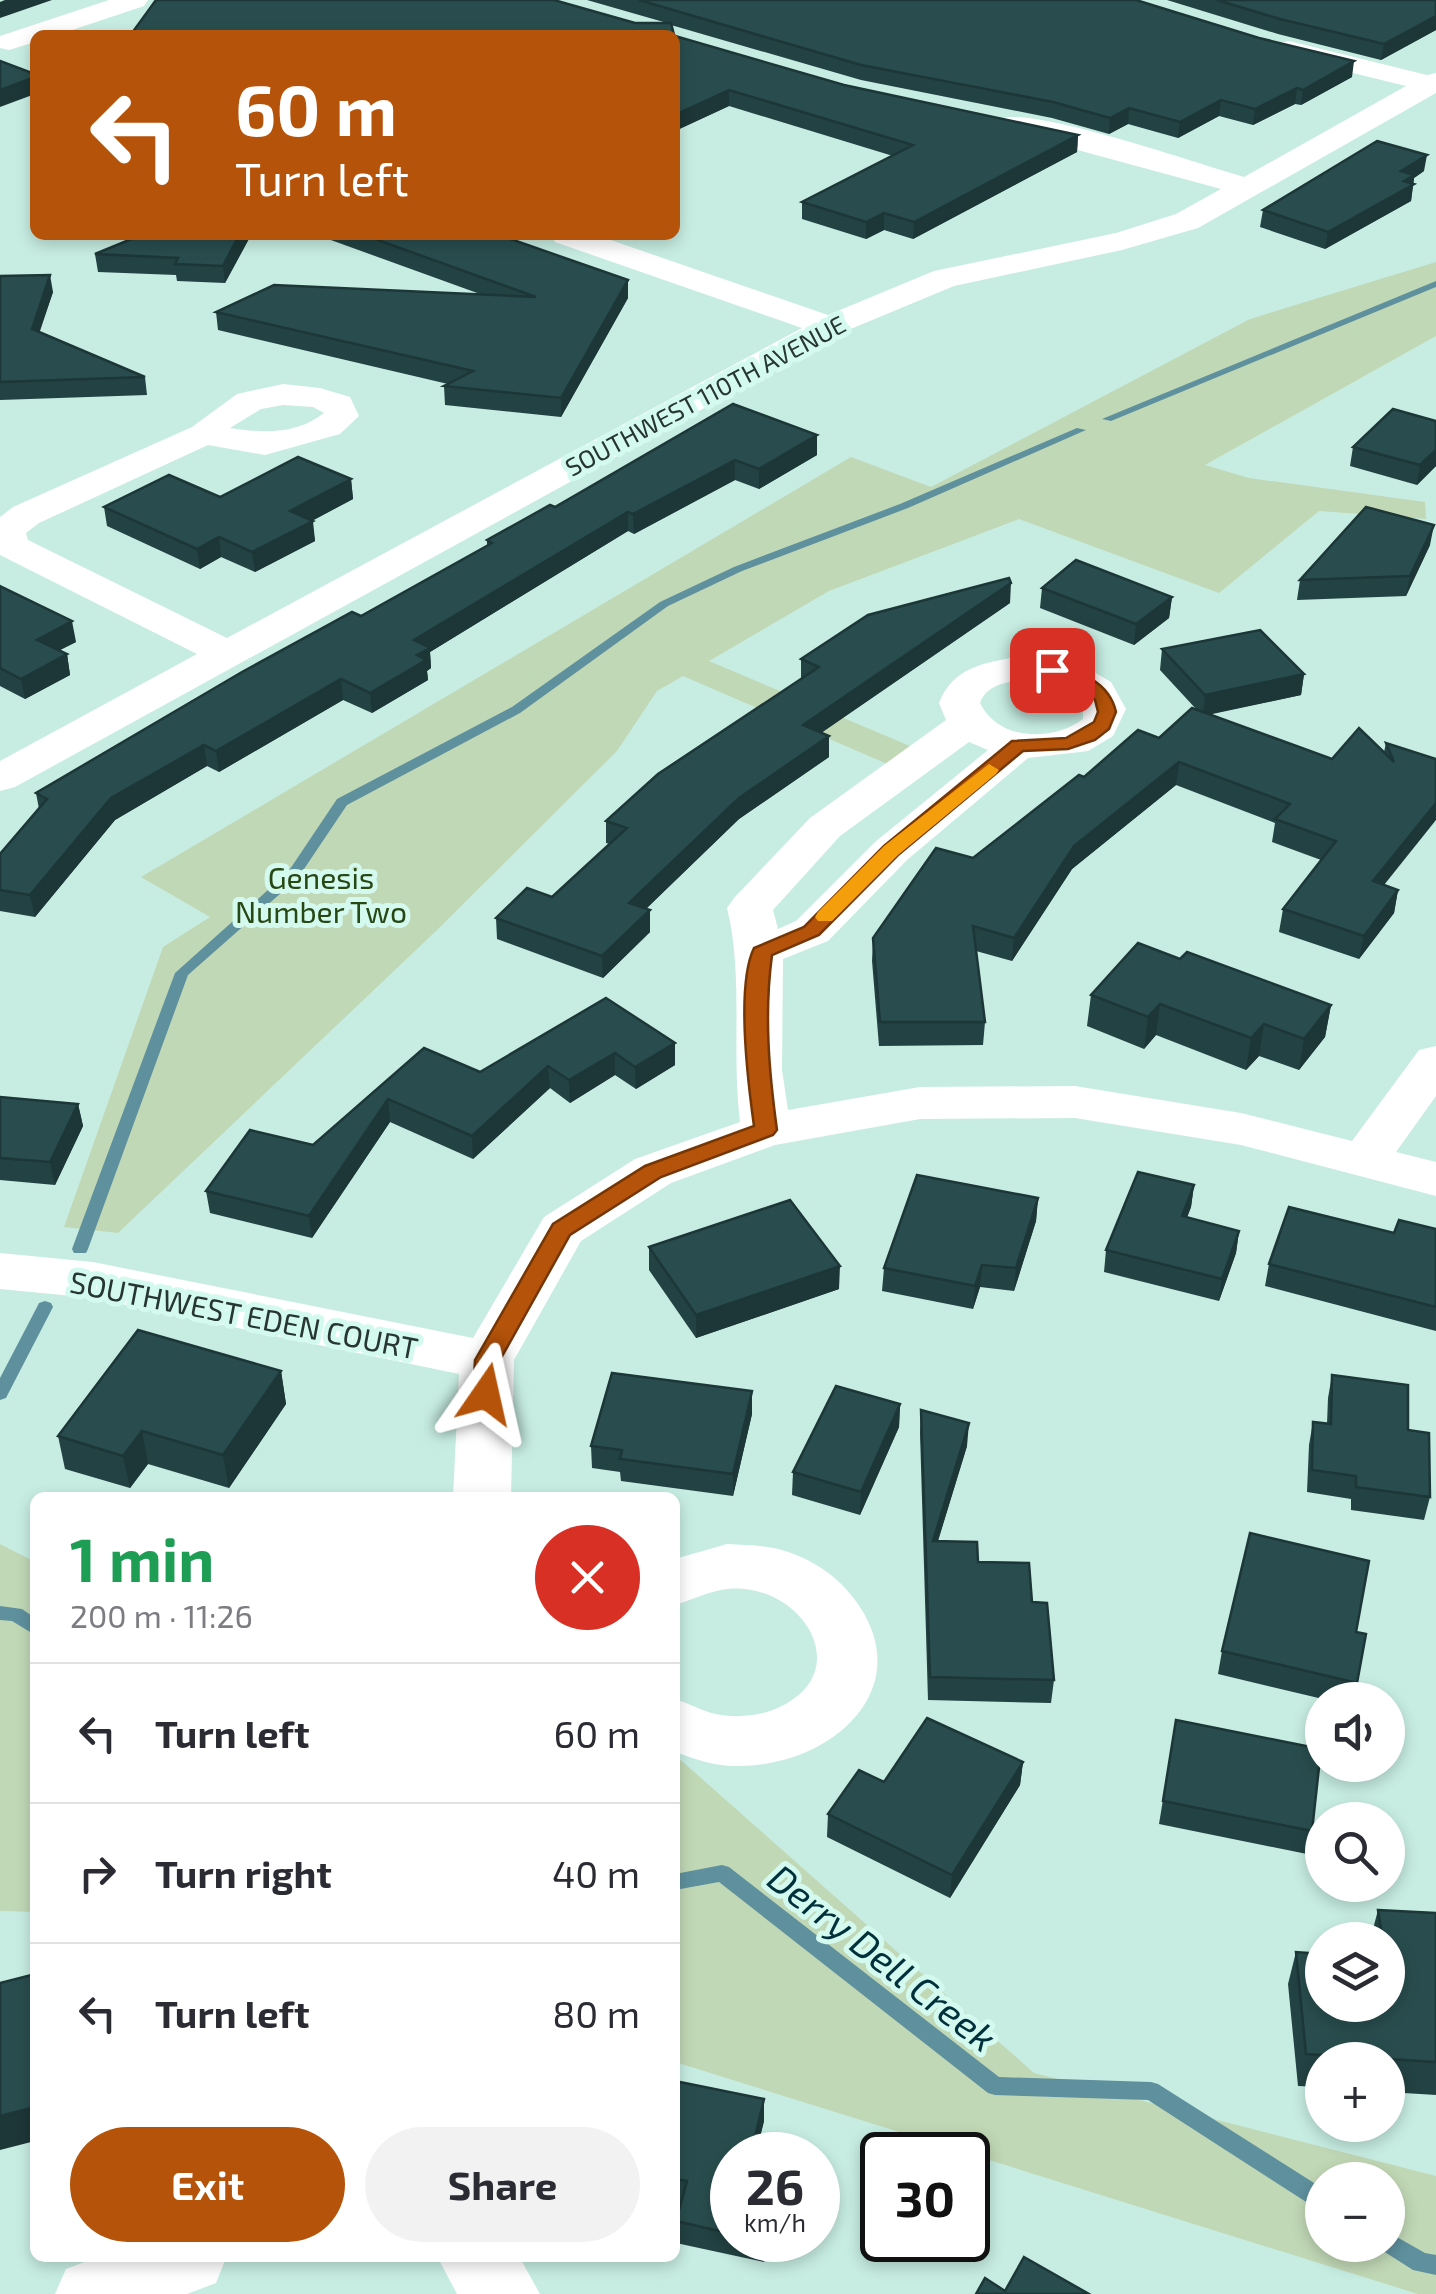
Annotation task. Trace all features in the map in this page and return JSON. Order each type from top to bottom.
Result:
[{"type":"street","points":[[53,30],[135,0]]},
{"type":"street","points":[[1268,44],[1434,82]]},
{"type":"street","name":"SOUTHWEST 110TH AVENUE","points":[[0,778],[829,326],[945,278],[1155,232],[1187,221],[1434,82]]},
{"type":"street","points":[[982,118],[1051,131],[1246,188]]},
{"type":"street","points":[[580,240],[829,326]]},
{"type":"street","points":[[204,434],[26,515],[6,530],[12,546],[228,654]]},
{"type":"street","points":[[1003,669],[1052,670],[1092,686],[1104,698],[1107,712],[1102,725],[1089,736],[1068,744],[1018,746],[981,734],[968,724],[959,710],[958,697],[966,685],[1003,669]]},
{"type":"street","points":[[766,1130],[758,1070],[757,984],[762,952],[750,908],[825,827],[968,724]]},
{"type":"street","points":[[762,952],[812,931],[891,850],[1018,746]]},
{"type":"street","points":[[1364,1161],[1436,1061]]},
{"type":"street","points":[[482,1492],[487,1360],[562,1230],[653,1171],[766,1130],[920,1103],[1075,1102],[1240,1129],[1436,1178]]},
{"type":"street","name":"SOUTHWEST EDEN COURT","points":[[0,1272],[93,1280],[487,1360]]},
{"type":"street","points":[[680,1580],[716,1568],[765,1569],[805,1584],[835,1611],[848,1638],[850,1666],[838,1696],[822,1715],[792,1733],[743,1743],[696,1736],[680,1727]]},
{"type":"street","points":[[92,2294],[179,2262]]},
{"type":"street","points":[[477,2262],[503,2294]]},
{"type":"green space","name":"Genesis Number Two","points":[[1436,262],[1436,336],[1205,465],[1249,478],[1425,502],[1426,519],[1319,511],[1219,593],[1019,519],[829,591],[709,661],[917,749],[892,766],[683,676],[657,691],[617,751],[436,931],[118,1233],[64,1227],[163,947],[210,917],[141,877],[851,457],[931,487],[1250,319]]},
{"type":"green space","points":[[0,1544],[30,1559],[30,1912],[0,1911]]},
{"type":"green space","points":[[680,1759],[1034,2073],[1381,2162],[1305,2162],[1305,2259],[990,2160],[990,2132],[899,2132],[680,2064]]},
{"type":"green space","points":[[1405,2168],[1436,2176],[1436,2294],[1418,2294],[1316,2262],[1405,2262]]},
{"type":"building","points":[[156,0],[554,0],[635,23],[671,23],[673,30],[134,30]]},
{"type":"building","points":[[639,0],[1136,0],[1259,38],[1354,61],[1303,90],[1297,88],[1255,109],[1221,100],[1180,122],[1129,108],[1110,118],[1053,102],[861,65]]},
{"type":"building","points":[[1217,0],[1436,0],[1436,16],[1384,44]]},
{"type":"building","points":[[680,37],[844,85],[1078,135],[914,222],[884,213],[866,222],[802,202],[913,145],[729,90],[680,113]]},
{"type":"building","points":[[0,61],[30,72],[30,79],[0,90]]},
{"type":"building","points":[[1377,141],[1427,155],[1401,171],[1414,175],[1404,181],[1414,184],[1328,232],[1263,210]]},
{"type":"building","points":[[129,240],[236,240],[223,266],[175,264],[178,258],[95,254]]},
{"type":"building","points":[[378,240],[513,240],[628,280],[561,398],[444,386],[473,371],[216,312],[274,285],[536,297]]},
{"type":"building","points":[[50,275],[32,329],[145,377],[0,382],[0,276]]},
{"type":"building","points":[[733,404],[817,435],[759,469],[735,460],[633,514],[628,512],[414,640],[430,648],[417,655],[426,660],[370,693],[341,679],[216,751],[204,745],[111,798],[30,895],[0,890],[0,854],[47,799],[36,793],[242,672],[352,612],[361,616],[492,543],[487,540],[550,505],[555,507]]},
{"type":"building","points":[[1393,409],[1436,421],[1436,450],[1420,465],[1353,447]]},
{"type":"building","points":[[298,457],[351,479],[290,511],[313,521],[252,552],[219,537],[197,549],[104,507],[169,475],[220,497]]},
{"type":"building","points":[[1366,507],[1434,525],[1410,576],[1300,580]]},
{"type":"building","points":[[1076,560],[1172,597],[1136,624],[1042,588]]},
{"type":"building","points":[[1009,578],[1011,583],[803,725],[829,736],[739,798],[629,903],[650,910],[602,956],[496,918],[527,888],[552,897],[627,828],[606,821],[658,774],[819,667],[801,659],[868,615]]},
{"type":"building","points":[[0,586],[72,621],[37,640],[67,654],[21,679],[0,668]]},
{"type":"building","points":[[1260,630],[1304,674],[1205,695],[1162,649]]},
{"type":"building","points":[[1192,708],[1332,759],[1359,728],[1394,762],[1386,743],[1436,759],[1436,803],[1373,881],[1398,890],[1364,936],[1283,909],[1336,841],[1275,819],[1290,804],[1179,762],[1074,846],[1014,938],[973,926],[985,1022],[880,1022],[873,938],[936,848],[973,858],[1079,775],[1084,777],[1138,730],[1159,738]]},
{"type":"building","points":[[1138,943],[1180,959],[1187,952],[1331,1005],[1304,1039],[1264,1024],[1251,1038],[1160,1004],[1148,1017],[1091,995]]},
{"type":"building","points":[[606,998],[675,1043],[635,1067],[615,1053],[569,1080],[548,1066],[472,1136],[388,1099],[309,1216],[206,1191],[250,1130],[313,1145],[424,1048],[480,1072]]},
{"type":"building","points":[[0,1097],[78,1104],[50,1162],[0,1158]]},
{"type":"building","points":[[1138,1172],[1194,1185],[1182,1216],[1239,1231],[1222,1279],[1106,1250]]},
{"type":"building","points":[[917,1175],[1038,1198],[1016,1268],[982,1265],[975,1286],[884,1268]]},
{"type":"building","points":[[790,1200],[840,1266],[696,1315],[649,1247]]},
{"type":"building","points":[[1289,1207],[1394,1233],[1399,1220],[1436,1229],[1436,1307],[1269,1264]]},
{"type":"building","points":[[138,1330],[281,1371],[223,1455],[142,1431],[123,1456],[58,1436]]},
{"type":"building","points":[[612,1373],[752,1391],[733,1474],[620,1459],[622,1450],[591,1446]]},
{"type":"building","points":[[1332,1375],[1408,1385],[1408,1430],[1429,1433],[1430,1497],[1356,1487],[1356,1476],[1312,1470],[1313,1422],[1331,1424]]},
{"type":"building","points":[[836,1386],[900,1404],[861,1492],[793,1472]]},
{"type":"building","points":[[921,1410],[969,1423],[933,1541],[977,1542],[978,1562],[1029,1563],[1032,1602],[1047,1603],[1054,1680],[930,1677]]},
{"type":"building","points":[[1250,1533],[1369,1561],[1356,1632],[1366,1634],[1357,1682],[1222,1651]]},
{"type":"building","points":[[927,1718],[1023,1762],[952,1875],[828,1814],[859,1770],[884,1782]]},
{"type":"building","points":[[1176,1720],[1305,1746],[1305,1782],[1317,1782],[1315,1802],[1305,1802],[1305,1830],[1163,1801]]},
{"type":"building","points":[[1378,1910],[1436,1913],[1436,2062],[1405,2060],[1405,2042],[1305,2044],[1296,1952],[1305,1953],[1305,2022],[1405,2022],[1405,1922],[1380,1922]]},
{"type":"building","points":[[30,1975],[30,2108],[0,2116],[0,1983]]},
{"type":"building","points":[[680,2082],[764,2099],[756,2132],[710,2132],[710,2229],[680,2222],[687,2181],[680,2180]]},
{"type":"building","points":[[1024,2257],[1089,2294],[976,2294],[985,2278],[1005,2291]]},
{"type":"waterway","points":[[1107,419],[1436,284]]},
{"type":"waterway","points":[[80,1249],[182,973],[293,875],[342,802],[516,710],[664,604],[738,569],[904,506],[1081,430]]},
{"type":"waterway","points":[[0,1394],[45,1307]]},
{"type":"waterway","name":"Derry Dell Creek","points":[[0,1613],[16,1614],[30,1624]]},
{"type":"waterway","name":"Derry Dell Creek","points":[[680,1881],[722,1873],[995,2086],[1151,2091],[1305,2189]]},
{"type":"waterway","name":"Derry Dell Creek","points":[[1405,2253],[1421,2263],[1436,2265]]},
{"type":"slow traffic","points":[[825,917],[891,850],[989,770]]},
{"type":"route","points":[[486,1394],[487,1360],[562,1230],[653,1171],[766,1130],[758,1070],[757,984],[762,952],[812,931],[891,850],[1018,746],[1068,744],[1089,736],[1102,725],[1107,712],[1104,698],[1074,676],[1052,670]]}]
